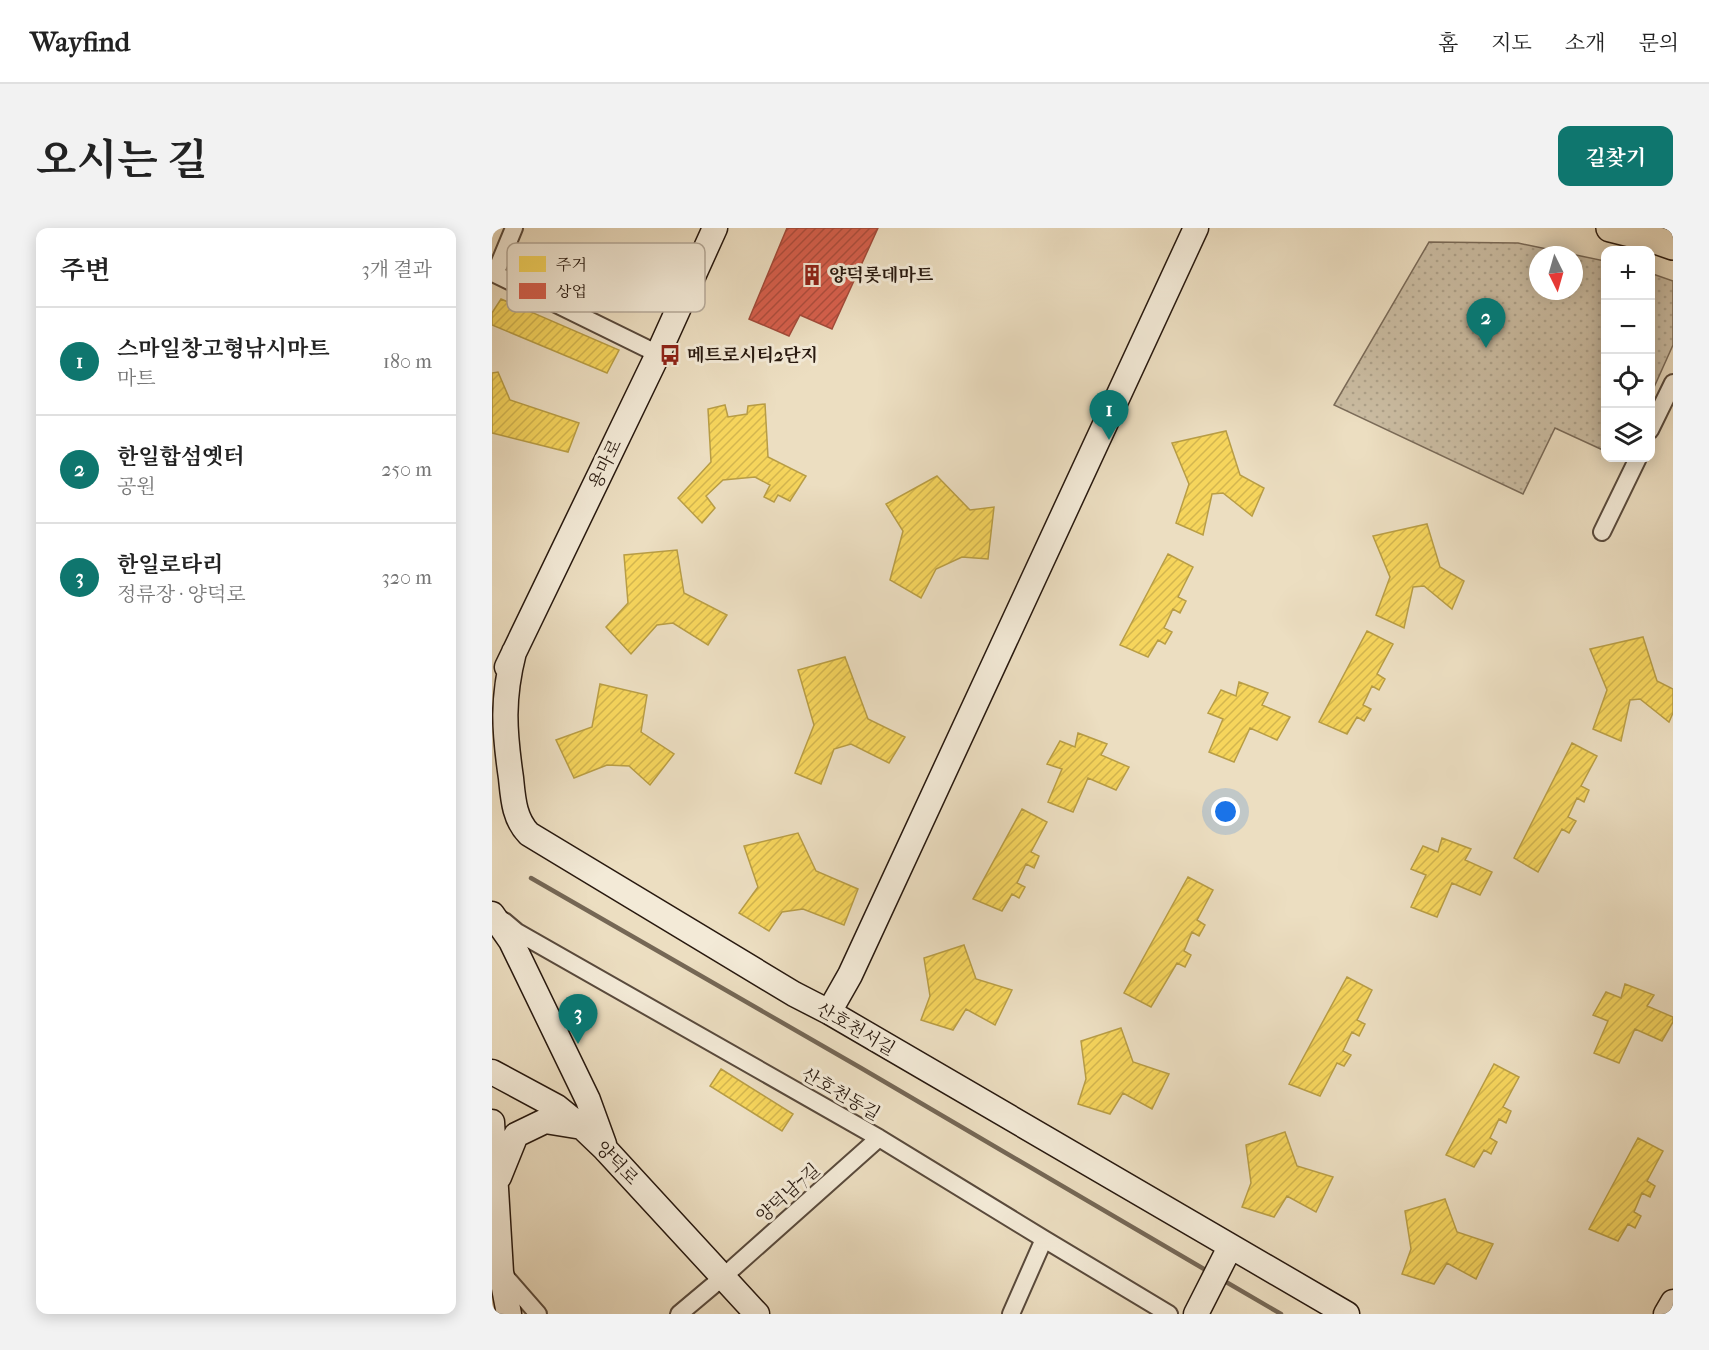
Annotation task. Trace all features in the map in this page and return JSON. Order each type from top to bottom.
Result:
[{"type":"main road","points":[[1610,228],[1673,246]]},
{"type":"street","points":[[507,243],[514,228]]},
{"type":"street","name":"용마로","points":[[705,250],[715,228]]},
{"type":"street","points":[[829,1012],[855,964],[1196,228]]},
{"type":"street","points":[[507,243],[493,274],[507,281]]},
{"type":"street","points":[[571,312],[658,354]]},
{"type":"street","name":"용마로","points":[[492,699],[677,312]]},
{"type":"street","points":[[1655,420],[1673,383]]},
{"type":"street","points":[[1602,532],[1636,462]]},
{"type":"street","name":"산호천서길","points":[[514,652],[507,682],[505,732],[516,811],[525,830],[535,838],[794,994],[829,1012],[1225,1258],[1347,1314]]},
{"type":"street","points":[[492,912],[512,941],[588,1100],[605,1149]]},
{"type":"street","name":"산호천동길","points":[[492,912],[517,932],[879,1138],[1169,1314]]},
{"type":"street","name":"양덕로","points":[[492,1072],[557,1107],[583,1128],[757,1314]]},
{"type":"street","points":[[496,1203],[516,1135],[545,1121],[583,1128]]},
{"type":"street","points":[[492,1122],[501,1272],[509,1314]]},
{"type":"street","name":"양덕남7길","points":[[723,1277],[879,1138]]},
{"type":"street","points":[[1011,1314],[1044,1239]]},
{"type":"street","points":[[1196,1314],[1225,1258]]},
{"type":"street","points":[[501,1272],[538,1314]]},
{"type":"street","points":[[679,1314],[723,1277]]},
{"type":"street","points":[[1666,1314],[1673,1302]]},
{"type":"shaded area","points":[[1429,242],[1518,243],[1532,246],[1529,246],[1529,300],[1583,300],[1583,256],[1601,260],[1601,449],[1555,428],[1523,494],[1334,405]]},
{"type":"shaded area","points":[[1655,275],[1673,281],[1673,345],[1655,385]]},
{"type":"building: 주거","points":[[501,299],[507,302],[507,312],[531,312],[619,350],[607,373],[492,325],[492,313]]},
{"type":"building: 주거","points":[[498,372],[510,400],[579,423],[568,452],[492,433],[492,373]]},
{"type":"building: 주거","points":[[765,404],[768,457],[806,476],[790,501],[778,495],[774,502],[764,497],[770,485],[755,477],[723,480],[706,496],[715,508],[702,523],[678,498],[711,462],[708,409],[725,405],[728,417],[747,414],[748,406]]},
{"type":"building: 주거","points":[[1226,431],[1240,475],[1264,488],[1252,516],[1223,493],[1212,494],[1203,535],[1176,523],[1189,484],[1172,443]]},
{"type":"building: 주거","points":[[937,476],[970,510],[994,507],[988,559],[962,557],[936,569],[921,598],[890,580],[903,531],[886,504]]},
{"type":"building: 주거","points":[[1427,524],[1440,567],[1464,581],[1452,609],[1424,586],[1413,587],[1404,628],[1376,615],[1390,577],[1373,536]]},
{"type":"building: 주거","points":[[677,550],[684,593],[727,615],[708,645],[673,623],[657,625],[631,654],[606,627],[628,603],[624,555]]},
{"type":"building: 주거","points":[[1168,554],[1193,567],[1178,597],[1186,601],[1180,613],[1173,609],[1164,628],[1172,632],[1165,644],[1158,640],[1148,657],[1120,645]]},
{"type":"building: 주거","points":[[1367,631],[1393,644],[1377,674],[1385,679],[1379,690],[1372,686],[1363,705],[1371,709],[1364,721],[1357,717],[1347,734],[1319,722]]},
{"type":"building: 주거","points":[[1643,637],[1657,681],[1673,689],[1673,713],[1669,722],[1640,699],[1630,700],[1621,741],[1593,729],[1607,690],[1590,649]]},
{"type":"building: 주거","points":[[845,657],[868,719],[905,737],[889,763],[851,744],[834,749],[821,784],[795,773],[814,725],[798,670]]},
{"type":"building: 주거","points":[[1239,682],[1268,693],[1262,705],[1290,717],[1277,740],[1250,728],[1234,762],[1209,752],[1223,719],[1208,713],[1221,690],[1236,696]]},
{"type":"building: 주거","points":[[600,684],[647,695],[641,732],[674,754],[650,785],[629,766],[607,765],[574,778],[556,740],[592,727]]},
{"type":"building: 주거","points":[[1078,733],[1107,744],[1101,755],[1129,767],[1116,790],[1088,778],[1073,812],[1048,802],[1062,769],[1047,764],[1060,741],[1075,747]]},
{"type":"building: 주거","points":[[1572,743],[1597,756],[1581,786],[1589,790],[1584,802],[1577,798],[1568,817],[1576,821],[1569,833],[1562,829],[1538,872],[1514,858]]},
{"type":"building: 주거","points":[[1022,809],[1047,822],[1031,852],[1039,856],[1034,868],[1026,864],[1017,883],[1025,887],[1019,898],[1012,894],[1002,911],[973,899]]},
{"type":"building: 주거","points":[[798,833],[816,871],[858,889],[844,925],[803,909],[782,912],[769,931],[739,913],[758,887],[744,846]]},
{"type":"building: 주거","points":[[1442,838],[1471,849],[1465,860],[1492,872],[1480,895],[1452,883],[1437,917],[1411,907],[1426,875],[1411,869],[1423,846],[1438,852]]},
{"type":"building: 주거","points":[[1188,877],[1213,890],[1197,920],[1205,925],[1199,936],[1192,932],[1184,951],[1191,955],[1185,967],[1177,963],[1151,1007],[1124,993]]},
{"type":"building: 주거","points":[[964,945],[976,979],[1012,990],[995,1025],[966,1009],[953,1030],[921,1020],[930,996],[924,958]]},
{"type":"building: 주거","points":[[1347,977],[1372,990],[1357,1020],[1365,1024],[1359,1036],[1352,1032],[1343,1051],[1351,1055],[1344,1066],[1337,1063],[1320,1096],[1289,1084]]},
{"type":"building: 주거","points":[[1625,984],[1654,995],[1647,1006],[1673,1017],[1673,1022],[1662,1041],[1635,1029],[1619,1063],[1594,1053],[1608,1021],[1593,1015],[1606,992],[1621,998]]},
{"type":"building: 주거","points":[[1121,1028],[1133,1062],[1169,1074],[1152,1109],[1123,1093],[1110,1114],[1078,1104],[1086,1079],[1081,1041]]},
{"type":"building: 주거","points":[[1494,1064],[1519,1077],[1503,1107],[1511,1111],[1506,1123],[1499,1119],[1490,1138],[1497,1142],[1491,1154],[1484,1150],[1474,1167],[1446,1155]]},
{"type":"building: 주거","points":[[721,1069],[793,1114],[782,1131],[710,1086]]},
{"type":"building: 주거","points":[[1285,1132],[1297,1166],[1333,1177],[1316,1212],[1287,1196],[1274,1217],[1242,1207],[1251,1183],[1246,1145]]},
{"type":"building: 주거","points":[[1638,1138],[1663,1151],[1647,1181],[1655,1186],[1650,1197],[1642,1193],[1634,1212],[1641,1216],[1635,1228],[1628,1224],[1618,1241],[1589,1229]]},
{"type":"building: 주거","points":[[1445,1199],[1457,1232],[1493,1244],[1476,1279],[1447,1263],[1434,1284],[1402,1274],[1411,1249],[1405,1211]]},
{"type":"building: 상업","name":"양덕롯데마트","points":[[787,228],[878,228],[832,329],[800,315],[789,336],[749,319]]},
{"type":"waterway","points":[[531,878],[1209,1272]]},
{"type":"waterway","points":[[1221,1279],[1281,1314]]},
{"type":"place","name":"양덕롯데마트","points":[[812,275]]},
{"type":"place","name":"한일합섬옛터","points":[[1486,348]]},
{"type":"place","name":"메트로시티2단지","points":[[670,355]]},
{"type":"place","name":"스마일창고형낚시마트","points":[[1109,440]]},
{"type":"place","name":"한일로타리","points":[[578,1044]]}]
